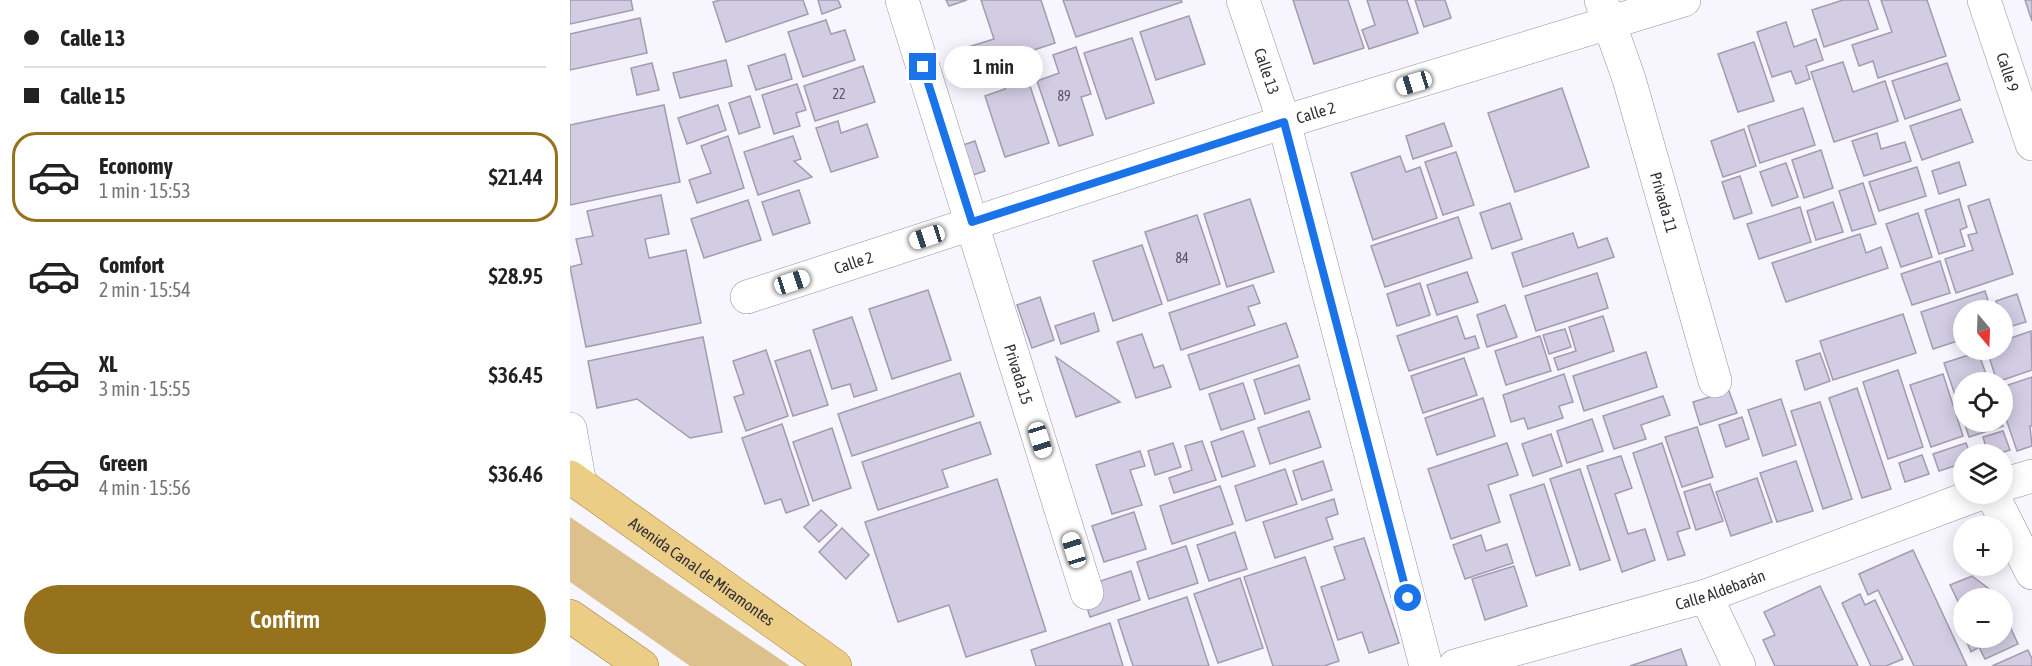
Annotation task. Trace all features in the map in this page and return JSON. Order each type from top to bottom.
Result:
[{"type":"main road","name":"Avenida Canal de Miramontes","points":[[575,480],[835,666]]},
{"type":"main road","points":[[570,616],[642,666]]},
{"type":"street","name":"Privada 15","points":[[902,0],[1088,593]]},
{"type":"street","name":"Calle 13","points":[[1243,0],[1284,122],[1426,666]]},
{"type":"street","name":"Calle 2","points":[[747,297],[1284,122],[1605,12],[1684,0]]},
{"type":"street","name":"Calle 9","points":[[1984,0],[2032,144]]},
{"type":"street","name":"Privada 11","points":[[1605,12],[1632,90],[1715,381]]},
{"type":"street","points":[[570,429],[575,480]]},
{"type":"street","points":[[2013,482],[2032,476]]},
{"type":"street","name":"Calle Aldebarán","points":[[1455,666],[1706,596],[1953,504]]},
{"type":"street","points":[[1997,504],[2032,573]]},
{"type":"street","points":[[1706,596],[1739,666]]},
{"type":"shaded area","points":[[570,517],[790,666],[690,666],[570,582]]},
{"type":"building","points":[[570,0],[631,0],[633,10],[570,24]]},
{"type":"building","points":[[720,0],[803,0],[808,14],[726,42],[713,2]]},
{"type":"building","points":[[818,0],[838,0],[841,7],[822,14]]},
{"type":"building","points":[[946,0],[967,0],[949,6]]},
{"type":"building","points":[[981,0],[1041,0],[1055,43],[973,70],[965,48],[994,39]]},
{"type":"building","points":[[1063,0],[1181,0],[1182,2],[1076,37]]},
{"type":"building","points":[[1293,0],[1348,0],[1364,48],[1314,64]]},
{"type":"building","points":[[1367,0],[1407,0],[1418,33],[1369,49],[1362,30],[1375,25]]},
{"type":"building","points":[[1415,0],[1445,0],[1451,18],[1424,27]]},
{"type":"building","points":[[1843,0],[1868,0],[1878,29],[1824,47],[1812,10]]},
{"type":"building","points":[[1881,0],[1927,0],[1946,56],[1878,78],[1873,61],[1859,66],[1852,45],[1892,32]]},
{"type":"building","points":[[2025,0],[2032,0],[2032,21]]},
{"type":"building","points":[[1189,16],[1205,64],[1156,80],[1140,32]]},
{"type":"building","points":[[640,18],[647,53],[570,70],[570,34]]},
{"type":"building","points":[[826,20],[831,34],[845,30],[855,60],[803,77],[788,32]]},
{"type":"building","points":[[1786,22],[1794,47],[1816,39],[1823,60],[1806,66],[1810,79],[1796,84],[1791,71],[1772,77],[1757,32]]},
{"type":"building","points":[[1132,38],[1154,103],[1106,119],[1084,53]]},
{"type":"building","points":[[1754,42],[1774,101],[1738,112],[1718,54]]},
{"type":"building","points":[[1076,47],[1091,94],[1081,97],[1093,135],[1059,146],[1037,81],[1059,73],[1053,55]]},
{"type":"building","points":[[785,54],[792,79],[756,90],[748,66]]},
{"type":"building","points":[[1021,59],[1049,143],[1005,157],[985,96],[1005,89],[998,67]]},
{"type":"building","points":[[726,60],[732,86],[680,98],[673,73]]},
{"type":"building","points":[[1843,62],[1853,92],[1885,81],[1898,121],[1834,142],[1811,72]]},
{"type":"building","points":[[652,63],[659,90],[637,95],[631,68]]},
{"type":"building","points":[[1947,63],[1960,100],[1905,119],[1892,81]]},
{"type":"building","points":[[863,66],[875,102],[815,121],[804,86]]},
{"type":"building","points":[[797,84],[806,110],[796,113],[800,126],[774,134],[762,95]]},
{"type":"building","points":[[1562,88],[1589,167],[1515,192],[1488,113]]},
{"type":"building","points":[[750,96],[760,127],[739,134],[729,103]]},
{"type":"building","points":[[664,105],[680,182],[570,205],[570,125]]},
{"type":"building","points":[[718,105],[726,130],[687,144],[678,118]]},
{"type":"building","points":[[1803,108],[1815,145],[1760,163],[1748,126]]},
{"type":"building","points":[[1961,109],[1973,142],[1922,160],[1910,126]]},
{"type":"building","points":[[838,121],[841,133],[867,124],[878,157],[831,172],[816,128]]},
{"type":"building","points":[[1444,123],[1452,146],[1413,159],[1406,136]]},
{"type":"building","points":[[1744,129],[1756,166],[1723,177],[1711,141]]},
{"type":"building","points":[[1877,133],[1881,149],[1905,142],[1911,161],[1864,176],[1852,141]]},
{"type":"building","points":[[728,136],[744,188],[697,203],[689,180],[711,173],[701,146]]},
{"type":"building","points":[[793,136],[801,159],[794,161],[812,177],[758,195],[744,152]]},
{"type":"building","points":[[975,141],[985,171],[967,177],[957,147]]},
{"type":"building","points":[[1821,150],[1833,188],[1804,198],[1792,160]]},
{"type":"building","points":[[1456,152],[1474,205],[1443,215],[1425,162]]},
{"type":"building","points":[[1400,156],[1406,172],[1420,167],[1437,218],[1373,240],[1351,173]]},
{"type":"building","points":[[1959,162],[1966,185],[1939,194],[1932,171]]},
{"type":"building","points":[[1786,163],[1798,197],[1772,206],[1760,172]]},
{"type":"building","points":[[1917,167],[1926,196],[1879,211],[1869,182]]},
{"type":"building","points":[[1740,176],[1752,213],[1734,219],[1722,182]]},
{"type":"building","points":[[1863,183],[1876,224],[1852,231],[1839,191]]},
{"type":"building","points":[[799,190],[810,223],[773,235],[762,202]]},
{"type":"building","points":[[661,195],[669,234],[645,239],[649,258],[686,250],[701,323],[586,347],[570,267],[582,264],[576,239],[593,236],[587,211]]},
{"type":"building","points":[[1250,199],[1274,272],[1227,287],[1204,214]]},
{"type":"building","points":[[1959,199],[1967,227],[1960,230],[1965,246],[1939,254],[1925,210]]},
{"type":"building","points":[[1989,199],[2013,274],[1956,293],[1945,259],[1973,250],[1968,235],[1977,233],[1968,206]]},
{"type":"building","points":[[748,200],[761,240],[704,258],[691,219]]},
{"type":"building","points":[[1833,202],[1843,232],[1816,240],[1807,211]]},
{"type":"building","points":[[1510,203],[1522,239],[1492,249],[1480,213]]},
{"type":"building","points":[[1800,207],[1811,242],[1759,259],[1747,224]]},
{"type":"building","points":[[1918,213],[1932,257],[1901,267],[1886,224]]},
{"type":"building","points":[[1197,215],[1220,284],[1168,301],[1145,232]]},
{"type":"building","points":[[1458,217],[1472,258],[1385,287],[1371,246]]},
{"type":"building","points":[[1573,233],[1578,248],[1607,238],[1614,257],[1523,287],[1512,253]]},
{"type":"building","points":[[1860,234],[1866,253],[1881,247],[1888,268],[1786,302],[1772,263]]},
{"type":"building","points":[[1142,245],[1162,304],[1113,321],[1093,261]]},
{"type":"building","points":[[1940,261],[1950,293],[1912,305],[1901,274]]},
{"type":"building","points":[[1467,272],[1478,302],[1437,315],[1427,285]]},
{"type":"building","points":[[1597,273],[1608,308],[1536,331],[1525,296]]},
{"type":"building","points":[[1420,283],[1430,315],[1397,326],[1387,294]]},
{"type":"building","points":[[1253,285],[1260,303],[1248,307],[1255,325],[1181,350],[1169,313]]},
{"type":"building","points":[[928,290],[951,360],[892,379],[869,309]]},
{"type":"building","points":[[1985,291],[1988,300],[1958,300]]},
{"type":"building","points":[[2017,294],[2026,322],[2013,326],[2013,300],[1999,300]]},
{"type":"building","points":[[1040,297],[1054,340],[1032,348],[1017,305]]},
{"type":"building","points":[[1953,302],[1953,343],[1933,349],[1921,312]]},
{"type":"building","points":[[1505,305],[1517,337],[1487,347],[1477,315]]},
{"type":"building","points":[[1094,313],[1099,331],[1061,344],[1055,326]]},
{"type":"building","points":[[1903,314],[1916,353],[1833,380],[1820,341]]},
{"type":"building","points":[[1457,316],[1465,339],[1475,336],[1479,348],[1409,371],[1397,336]]},
{"type":"building","points":[[1603,316],[1614,351],[1558,370],[1554,358],[1576,351],[1569,327]]},
{"type":"building","points":[[852,317],[877,390],[854,397],[850,384],[832,389],[813,330]]},
{"type":"building","points":[[1286,323],[1298,357],[1200,390],[1188,355]]},
{"type":"building","points":[[1565,329],[1571,347],[1549,354],[1543,335]]},
{"type":"building","points":[[2031,331],[2032,370],[2013,377],[2013,372],[1994,372],[1990,360],[2013,360],[2013,337]]},
{"type":"building","points":[[1142,334],[1154,368],[1163,365],[1171,387],[1136,398],[1117,342]]},
{"type":"building","points":[[1540,336],[1551,371],[1506,385],[1495,351]]},
{"type":"building","points":[[703,337],[722,432],[690,438],[637,399],[597,408],[588,361]]},
{"type":"building","points":[[766,350],[788,416],[746,431],[734,397],[744,394],[733,361]]},
{"type":"building","points":[[810,350],[828,405],[793,416],[775,361]]},
{"type":"building","points":[[1646,352],[1657,387],[1584,411],[1573,376]]},
{"type":"building","points":[[1820,353],[1830,381],[1805,390],[1796,361]]},
{"type":"building","points":[[1056,357],[1120,402],[1076,417]]},
{"type":"building","points":[[1464,358],[1477,395],[1423,413],[1411,376]]},
{"type":"building","points":[[1953,360],[1981,360],[1985,372],[1953,372],[1953,389],[1944,363]]},
{"type":"building","points":[[1299,365],[1310,399],[1265,414],[1254,380]]},
{"type":"building","points":[[1898,370],[1923,447],[1888,459],[1863,382]]},
{"type":"building","points":[[960,373],[974,416],[852,456],[838,414]]},
{"type":"building","points":[[1564,374],[1573,402],[1559,406],[1563,418],[1528,429],[1524,418],[1511,422],[1503,395]]},
{"type":"building","points":[[1943,374],[1953,405],[1953,432],[1962,432],[1963,436],[1931,447],[1910,385]]},
{"type":"building","points":[[2032,377],[2032,426],[2030,426],[2032,446],[2017,451],[2011,432],[2013,432],[2013,383]]},
{"type":"building","points":[[1243,383],[1255,419],[1221,430],[1209,394]]},
{"type":"building","points":[[1857,388],[1891,489],[1862,498],[1829,398]]},
{"type":"building","points":[[1729,391],[1737,413],[1700,425],[1693,402]]},
{"type":"building","points":[[1663,396],[1670,415],[1641,425],[1646,439],[1614,449],[1603,416]]},
{"type":"building","points":[[1483,398],[1495,436],[1437,455],[1425,418]]},
{"type":"building","points":[[1781,399],[1796,445],[1763,456],[1748,410]]},
{"type":"building","points":[[1820,402],[1852,499],[1823,509],[1791,411]]},
{"type":"building","points":[[1309,411],[1321,447],[1270,464],[1258,428]]},
{"type":"building","points":[[1742,417],[1749,439],[1726,447],[1719,425]]},
{"type":"building","points":[[1592,419],[1603,451],[1567,463],[1557,431]]},
{"type":"building","points":[[980,422],[991,454],[942,470],[948,487],[878,510],[862,462]]},
{"type":"building","points":[[782,424],[809,505],[786,513],[781,499],[765,504],[742,438]]},
{"type":"building","points":[[1697,427],[1713,477],[1682,487],[1665,437]]},
{"type":"building","points":[[832,428],[851,488],[813,501],[793,442]]},
{"type":"building","points":[[1243,431],[1255,466],[1222,477],[1211,442]]},
{"type":"building","points":[[1967,432],[1984,432],[1969,437]]},
{"type":"building","points":[[2003,432],[2008,444],[1985,444],[1983,437]]},
{"type":"building","points":[[1551,434],[1562,466],[1533,476],[1522,444]]},
{"type":"building","points":[[1202,441],[1216,480],[1174,493],[1169,478],[1192,470],[1185,446]]},
{"type":"building","points":[[1173,443],[1181,467],[1155,475],[1148,451]]},
{"type":"building","points":[[1507,443],[1518,475],[1488,485],[1500,522],[1451,539],[1428,469]]},
{"type":"building","points":[[1662,443],[1690,528],[1677,532],[1685,555],[1668,560],[1633,453]]},
{"type":"building","points":[[1953,447],[1953,467],[1939,471],[1933,454]]},
{"type":"building","points":[[1140,451],[1145,466],[1130,470],[1142,505],[1112,514],[1096,465]]},
{"type":"building","points":[[1922,455],[1929,474],[1905,482],[1899,463]]},
{"type":"building","points":[[1621,456],[1632,488],[1615,494],[1628,534],[1645,529],[1655,560],[1622,572],[1587,466]]},
{"type":"building","points":[[1323,461],[1332,490],[1302,500],[1293,471]]},
{"type":"building","points":[[1796,461],[1813,511],[1777,522],[1760,473]]},
{"type":"building","points":[[1285,469],[1297,504],[1246,521],[1235,486]]},
{"type":"building","points":[[1580,469],[1610,560],[1580,570],[1550,479]]},
{"type":"building","points":[[1757,478],[1772,522],[1731,536],[1716,492]]},
{"type":"building","points":[[997,479],[1046,631],[966,657],[949,605],[898,622],[865,522]]},
{"type":"building","points":[[1544,484],[1570,565],[1536,576],[1510,495]]},
{"type":"building","points":[[1710,484],[1723,521],[1696,530],[1684,492]]},
{"type":"building","points":[[1220,486],[1233,524],[1172,544],[1160,506]]},
{"type":"building","points":[[1334,499],[1338,514],[1326,518],[1333,539],[1275,558],[1263,522]]},
{"type":"building","points":[[821,510],[837,525],[819,542],[804,527]]},
{"type":"building","points":[[1134,512],[1146,549],[1104,562],[1092,526]]},
{"type":"building","points":[[842,528],[869,555],[846,579],[819,552]]},
{"type":"building","points":[[1235,532],[1247,569],[1209,581],[1197,545]]},
{"type":"building","points":[[1481,535],[1486,551],[1507,544],[1513,563],[1465,579],[1453,545]]},
{"type":"building","points":[[1364,538],[1399,643],[1369,653],[1362,632],[1338,640],[1321,587],[1345,579],[1334,547]]},
{"type":"building","points":[[1186,546],[1198,583],[1149,599],[1137,562]]},
{"type":"building","points":[[1913,550],[1953,636],[1953,648],[1959,648],[1967,666],[1914,666],[1878,590],[1868,595],[1859,574]]},
{"type":"building","points":[[1305,557],[1339,661],[1324,666],[1273,666],[1244,577]]},
{"type":"building","points":[[1514,566],[1527,606],[1485,620],[1472,579]]},
{"type":"building","points":[[1131,571],[1140,600],[1090,617],[1084,598],[1091,584]]},
{"type":"building","points":[[1972,576],[1988,588],[1953,588],[1953,591],[1950,585]]},
{"type":"building","points":[[1240,578],[1263,648],[1218,663],[1194,594]]},
{"type":"building","points":[[1820,586],[1858,666],[1775,666],[1763,640],[1775,635],[1764,612]]},
{"type":"building","points":[[1860,594],[1865,605],[1875,600],[1903,659],[1886,666],[1871,666],[1842,603]]},
{"type":"building","points":[[1187,597],[1209,666],[1133,666],[1118,620]]},
{"type":"building","points":[[1110,623],[1123,666],[1036,666],[1031,650]]},
{"type":"building","points":[[2013,633],[2018,644],[2013,646]]},
{"type":"building","points":[[1980,648],[2009,648],[1985,659]]},
{"type":"building","points":[[1681,649],[1687,666],[1630,666]]},
{"type":"building","points":[[2028,650],[2032,666],[1992,666]]},
{"type":"route","points":[[923,67],[972,222],[1284,122],[1408,598]]}]
